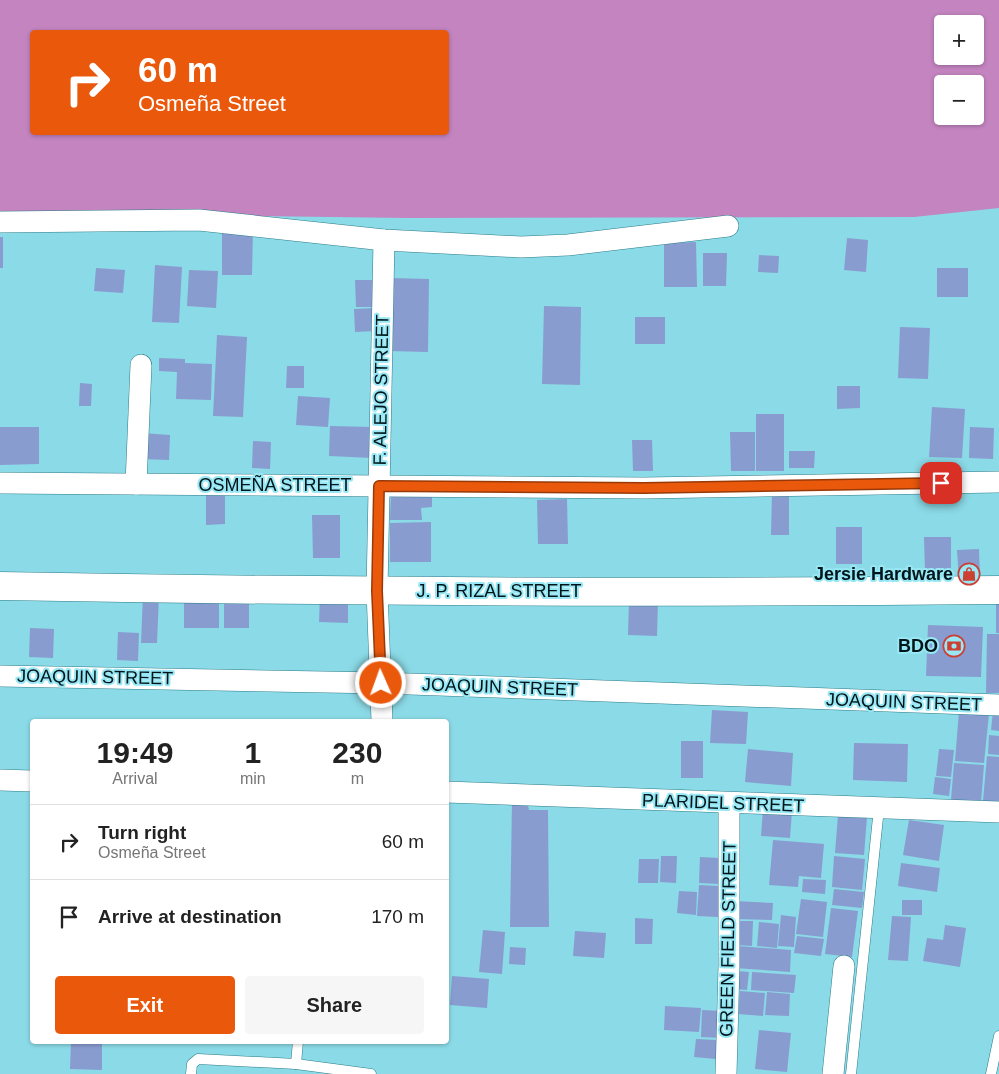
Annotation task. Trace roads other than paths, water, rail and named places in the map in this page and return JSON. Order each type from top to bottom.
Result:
[{"type":"main road","name":"J. P. RIZAL STREET","points":[[0,586],[377,591],[769,592],[999,590]]},
{"type":"street","points":[[0,222],[199,220],[384,240],[521,247],[568,245],[728,226]]},
{"type":"street","name":"F. ALEJO STREET","points":[[382,719],[377,591],[384,240]]},
{"type":"street","points":[[136,484],[141,365]]},
{"type":"street","name":"OSMEÑA STREET","points":[[0,483],[644,488],[999,482]]},
{"type":"street","name":"JOAQUIN STREET","points":[[0,676],[381,683],[999,705]]},
{"type":"street","points":[[0,780],[30,781]]},
{"type":"street","name":"PLARIDEL STREET","points":[[449,792],[999,812]]},
{"type":"street","name":"GREEN FIELD STREET","points":[[726,1074],[729,966],[729,803]]},
{"type":"street","points":[[833,1074],[844,966]]},
{"type":"lane","points":[[852,1074],[879,808]]},
{"type":"lane","points":[[991,1074],[999,1036]]},
{"type":"lane","points":[[296,1064],[298,1044]]},
{"type":"lane","points":[[191,1074],[192,1064],[198,1059],[296,1064],[371,1074]]},
{"type":"place","name":"Jersie Hardware","points":[[969,574]]},
{"type":"place","name":"BDO","points":[[954,646]]}]
